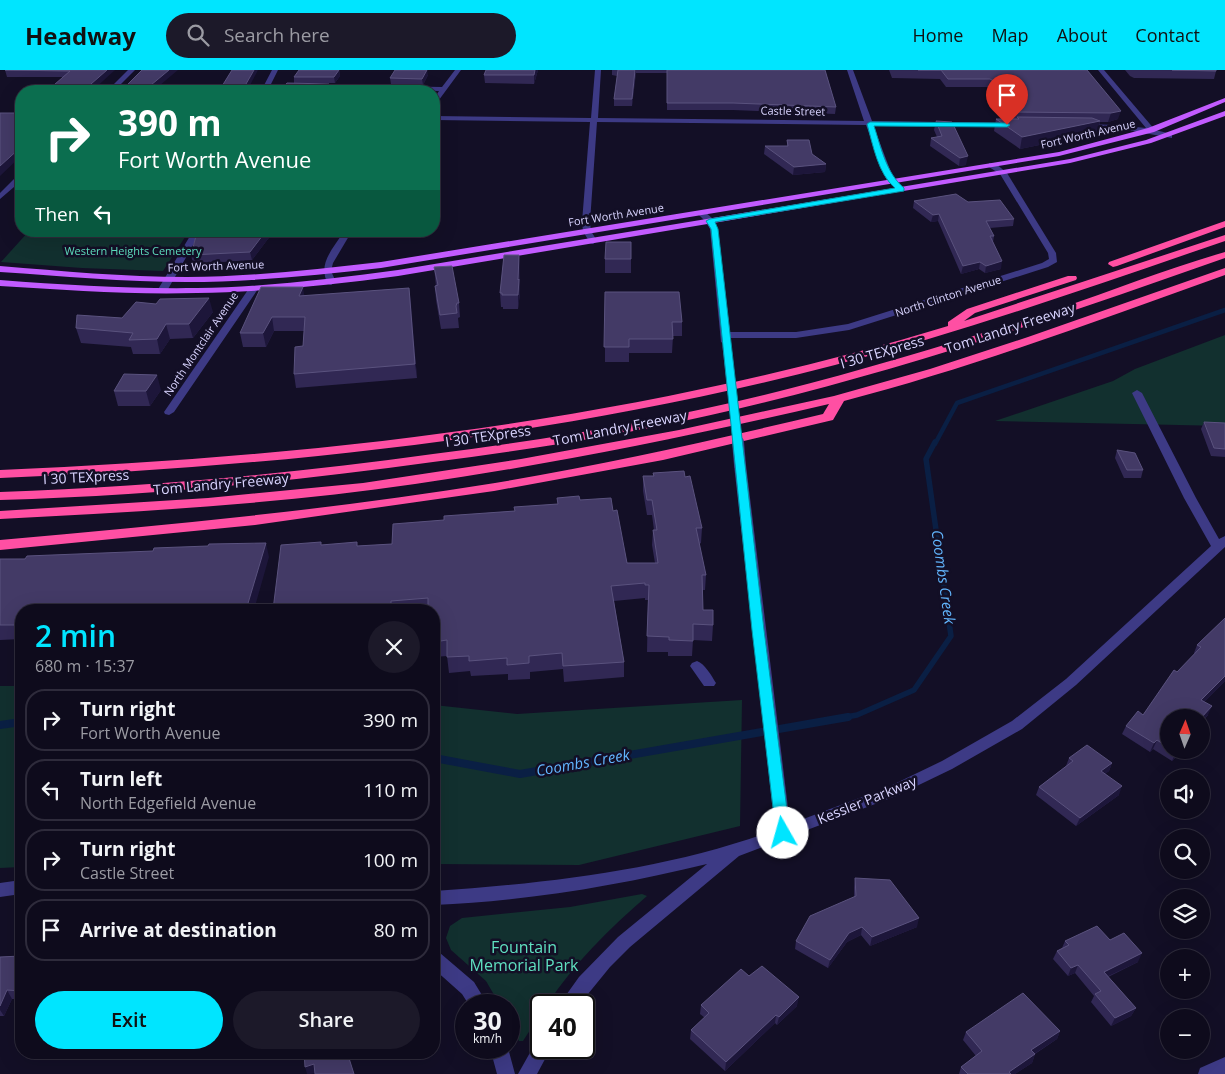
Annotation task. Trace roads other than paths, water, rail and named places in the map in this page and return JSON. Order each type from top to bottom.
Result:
[{"type":"highway","points":[[941,332],[971,311],[1113,265],[1225,224]]},
{"type":"highway","name":"Tom Landry Freeway","points":[[0,474],[115,469],[262,458],[406,442],[498,429],[683,396],[828,363],[941,332],[1225,238]]},
{"type":"highway","name":"I 30 TEXpress","points":[[0,496],[127,490],[346,470],[476,453],[690,416],[788,393],[979,340],[1225,255]]},
{"type":"highway","name":"Tom Landry Freeway","points":[[0,515],[206,502],[413,480],[511,465],[699,429],[839,398],[992,352],[1225,271]]},
{"type":"highway","points":[[0,545],[255,521],[494,487],[663,456],[828,416],[839,398]]},
{"type":"main road","name":"Fort Worth Avenue","points":[[0,269],[169,279],[249,278],[327,271],[450,254],[992,165],[1090,147],[1151,130],[1225,100]]},
{"type":"main road","name":"Fort Worth Avenue","points":[[0,283],[162,291],[252,288],[331,282],[456,264],[1004,173],[1109,153],[1169,136],[1225,113]]},
{"type":"main road","points":[[450,254],[456,264]]},
{"type":"street","points":[[116,85],[132,70]]},
{"type":"street","points":[[267,85],[275,70]]},
{"type":"street","points":[[440,95],[458,70]]},
{"type":"street","points":[[593,240],[587,231],[598,70]]},
{"type":"street","points":[[850,70],[881,158],[891,181],[901,190]]},
{"type":"street","points":[[1101,70],[1151,130]]},
{"type":"street","name":"Castle Street","points":[[440,118],[1017,125]]},
{"type":"street","points":[[1075,126],[1124,126],[1151,130],[1169,136]]},
{"type":"street","name":"North Clinton Avenue","points":[[726,335],[796,335],[849,327],[1045,266],[1054,260],[1052,253],[1004,173],[992,165]]},
{"type":"street","points":[[0,197],[15,183]]},
{"type":"street","points":[[701,212],[710,221],[714,229],[764,682],[783,833]]},
{"type":"street","points":[[162,291],[194,237]]},
{"type":"street","points":[[331,282],[327,271],[329,263],[344,237]]},
{"type":"street","name":"North Montclair Avenue","points":[[169,412],[252,288]]},
{"type":"street","points":[[1138,393],[1190,498],[1221,543]]},
{"type":"street","name":"Kessler Parkway","points":[[440,898],[522,892],[656,870],[738,850],[891,792],[947,765],[1017,724],[1071,682],[1221,543]]},
{"type":"street","points":[[697,666],[709,683]]},
{"type":"street","points":[[576,994],[597,967],[635,930],[738,850]]},
{"type":"street","points":[[0,890],[15,888]]},
{"type":"street","points":[[440,963],[472,994]]},
{"type":"street","points":[[502,1059],[506,1074]]},
{"type":"street","points":[[527,1074],[536,1059]]},
{"type":"street","points":[[1207,1074],[1225,1066]]},
{"type":"waterway","name":"Coombs Creek","points":[[935,444],[957,403],[1225,310]]},
{"type":"waterway","name":"Coombs Creek","points":[[841,718],[857,715],[914,690],[951,636],[926,459],[935,442]]},
{"type":"waterway","name":"Coombs Creek","points":[[440,759],[520,774],[848,717]]},
{"type":"waterway","name":"Coombs Creek","points":[[0,725],[15,723]]},
{"type":"park label","name":"Western Heights Cemetery","points":[[133,251]]},
{"type":"park label","name":"Fountain Memorial Park","points":[[524,956]]}]
